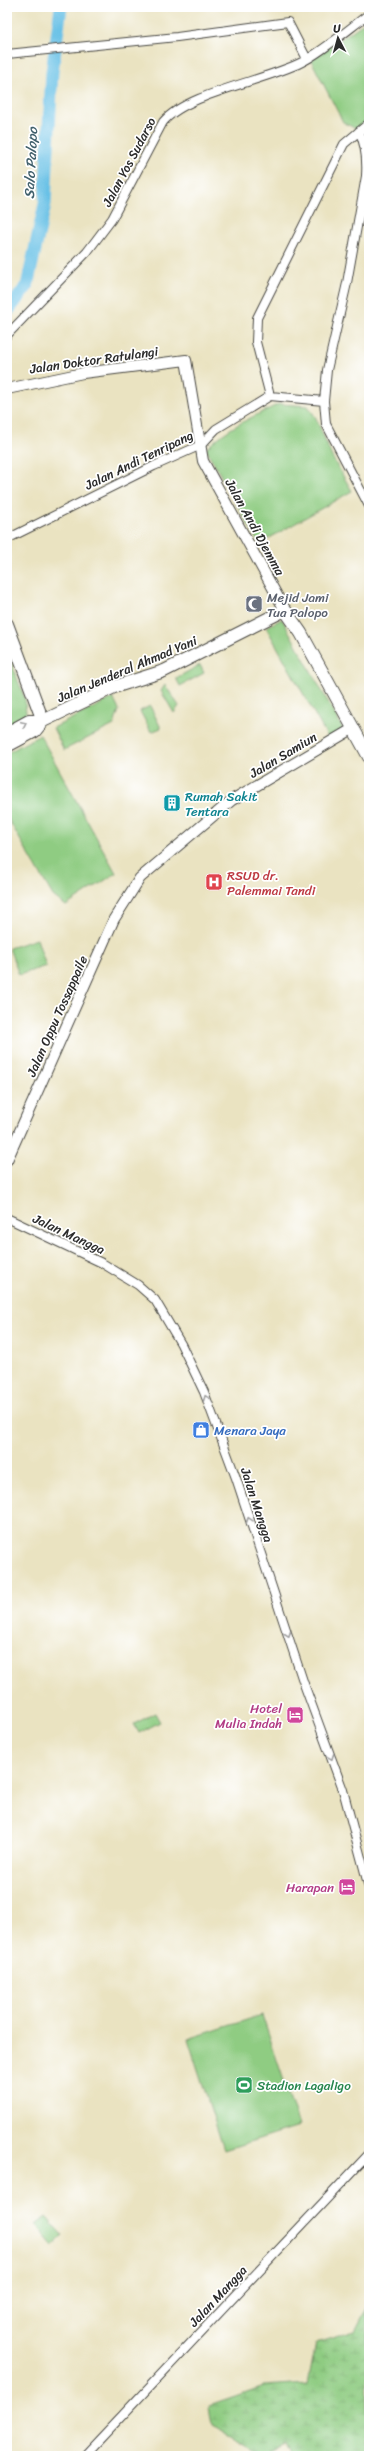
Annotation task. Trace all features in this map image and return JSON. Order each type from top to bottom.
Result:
[{"type":"highway","name":"Jalan Jenderal Ahmad Yani","points":[[7,733],[29,721],[42,721],[114,687],[164,671],[285,610]]},
{"type":"highway","name":"Jalan Andi Djemma","points":[[285,610],[301,633],[369,757]]},
{"type":"highway","points":[[7,624],[42,721]]},
{"type":"highway","name":"Jalan Jenderal Ahmad Yani","points":[[7,746],[35,731],[42,721]]},
{"type":"main road","name":"Jalan Doktor Ratulangi","points":[[7,388],[83,373],[186,360]]},
{"type":"main road","name":"Jalan Andi Djemma","points":[[186,360],[203,461],[285,610]]},
{"type":"main road","name":"Jalan Samiun","points":[[135,884],[146,870],[220,809],[354,728]]},
{"type":"main road","name":"Jalan Oppu Tossappaile","points":[[7,1160],[114,919],[135,884]]},
{"type":"street","name":"Jalan Yos Sudarso","points":[[7,335],[87,252],[112,219],[168,116],[183,106],[262,79],[307,59],[369,14]]},
{"type":"street","points":[[7,54],[177,37],[288,22],[307,59]]},
{"type":"street","points":[[324,401],[270,396],[256,342],[258,318],[344,144],[369,123]]},
{"type":"street","points":[[359,131],[366,158],[366,176],[347,283],[327,370],[324,401],[326,424],[369,506]]},
{"type":"street","name":"Jalan Andi Tenripang","points":[[7,539],[154,466],[201,446],[216,429],[270,396]]},
{"type":"street","name":"Jalan Mangga","points":[[7,1218],[117,1271],[155,1300],[181,1344],[204,1392],[276,1597],[304,1684],[343,1790],[369,1888]]},
{"type":"street","name":"Jalan Mangga","points":[[84,2456],[369,2154]]},
{"type":"green space","points":[[365,22],[367,120],[361,129],[356,129],[343,122],[311,60]]},
{"type":"green space","points":[[279,404],[308,406],[316,418],[332,457],[352,491],[259,544],[206,449],[231,429],[249,418]]},
{"type":"green space","points":[[282,619],[343,729],[328,738],[266,627]]},
{"type":"green space","points":[[7,651],[25,699],[26,713],[21,719],[7,725]]},
{"type":"green space","points":[[200,665],[204,673],[180,686],[176,678]]},
{"type":"green space","points":[[165,685],[179,706],[174,713],[161,691]]},
{"type":"green space","points":[[113,698],[119,710],[114,725],[64,750],[53,728]]},
{"type":"green space","points":[[150,706],[161,728],[151,732],[140,711]]},
{"type":"green space","points":[[40,735],[116,873],[66,906],[53,896],[7,817],[7,753]]},
{"type":"green space","points":[[37,939],[46,966],[19,975],[9,948]]},
{"type":"green space","points":[[155,1713],[160,1722],[139,1733],[134,1724]]},
{"type":"green space","points":[[262,2015],[299,2126],[224,2150],[188,2039]]},
{"type":"green space","points":[[46,2217],[63,2236],[53,2245],[36,2225]]},
{"type":"green space","points":[[367,2308],[368,2456],[291,2456],[284,2443],[264,2454],[212,2426],[209,2406],[264,2387],[308,2384],[316,2343],[355,2331]]},
{"type":"waterway","name":"Salo Palopo","points":[[7,312],[27,286],[45,204],[52,72],[61,7]]},
{"type":"place","name":"Mejid Jami Tua Palopo","points":[[254,604]]},
{"type":"place","name":"Rumah Sakit Tentara","points":[[172,803]]},
{"type":"place","name":"RSUD dr. Palemmai Tandi","points":[[214,882]]},
{"type":"place","name":"Menara Jaya","points":[[201,1430]]},
{"type":"place","name":"Hotel Mulia Indah","points":[[295,1715]]},
{"type":"place","name":"Harapan","points":[[347,1887]]},
{"type":"place","name":"Stadion Lagaligo","points":[[244,2085]]}]
